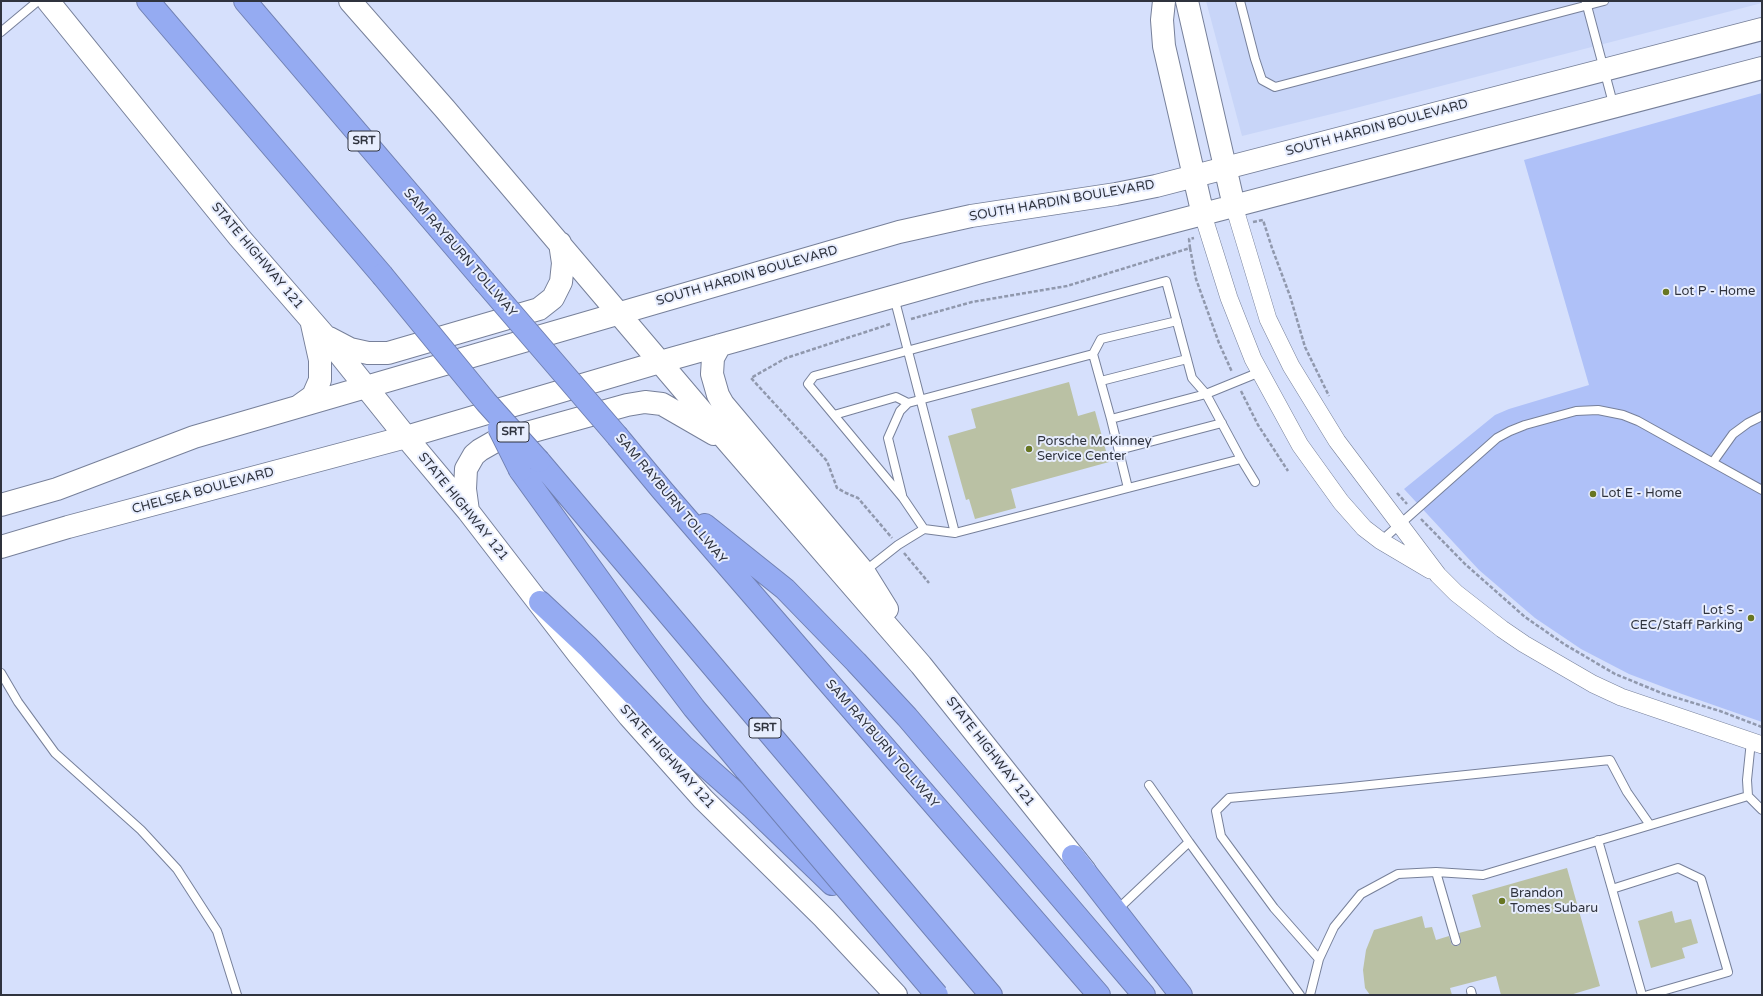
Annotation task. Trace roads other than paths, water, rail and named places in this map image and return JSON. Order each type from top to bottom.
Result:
[{"type":"highway","points":[[148,1],[382,274],[486,402],[530,466],[644,642],[694,708],[937,995]]},
{"type":"highway","name":"SAM RAYBURN TOLLWAY","points":[[245,1],[662,490],[1099,995]]},
{"type":"highway","name":"SRT","points":[[530,466],[991,995]]},
{"type":"highway","points":[[662,490],[785,589],[856,662],[907,717],[1144,995]]},
{"type":"highway","points":[[540,602],[588,646],[684,747],[753,808],[948,995]]},
{"type":"highway","points":[[1072,856],[1181,995]]},
{"type":"main road","name":"STATE HIGHWAY 121","points":[[48,1],[239,237],[318,328],[406,438],[468,511],[540,602],[579,655],[619,704],[703,799],[824,918],[896,995]]},
{"type":"main road","name":"STATE HIGHWAY 121","points":[[350,1],[560,243],[727,441],[921,665],[1072,856],[1191,995]]},
{"type":"main road","points":[[1164,1],[1162,20],[1164,46],[1203,215]]},
{"type":"main road","points":[[1187,1],[1234,206]]},
{"type":"main road","name":"SOUTH HARDIN BOULEVARD","points":[[366,388],[899,232],[1000,211],[1116,194],[1194,176],[1762,28]]},
{"type":"main road","points":[[406,438],[660,362],[981,272],[1762,68]]},
{"type":"main road","points":[[318,328],[350,349],[368,353],[388,352],[539,309],[553,298],[562,282],[563,263],[560,243]]},
{"type":"main road","points":[[297,407],[313,396],[320,380],[318,328]]},
{"type":"main road","points":[[720,345],[713,358],[712,374],[718,395],[723,404],[864,572],[921,665]]},
{"type":"main road","points":[[1,505],[58,489],[194,437],[366,388]]},
{"type":"main road","points":[[468,511],[465,489],[466,469],[474,456],[480,450],[494,442],[628,405],[645,402],[662,404],[727,441]]},
{"type":"main road","name":"CHELSEA BOULEVARD","points":[[1,547],[68,527],[406,438]]},
{"type":"street","points":[[1234,206],[1268,319],[1291,366],[1337,441],[1438,575],[1456,593],[1502,629],[1575,675],[1621,696],[1757,743]]},
{"type":"street","points":[[1203,215],[1232,305],[1260,372],[1296,438],[1328,485],[1353,518],[1381,541],[1438,575]]},
{"type":"lane","points":[[1,32],[38,1]]},
{"type":"lane","points":[[1240,1],[1262,80],[1275,87],[1587,3],[1604,1]]},
{"type":"lane","points":[[1587,3],[1614,107]]},
{"type":"lane","points":[[924,529],[903,498],[808,384],[814,376],[1166,281],[1192,378],[1206,394],[1255,482]]},
{"type":"lane","points":[[894,296],[955,533]]},
{"type":"lane","points":[[1128,488],[1093,354],[1101,339],[1177,321]]},
{"type":"lane","points":[[903,498],[888,438],[900,411],[908,403],[1093,354]]},
{"type":"lane","points":[[1101,381],[1187,359]]},
{"type":"lane","points":[[1111,419],[1206,394],[1260,372]]},
{"type":"lane","points":[[834,415],[896,397],[908,403]]},
{"type":"lane","points":[[1381,541],[1497,438],[1510,430],[1525,425],[1576,412],[1598,410],[1630,418],[1653,428],[1762,490]]},
{"type":"lane","points":[[1713,462],[1733,434],[1762,416]]},
{"type":"lane","points":[[1119,450],[1222,423]]},
{"type":"lane","points":[[864,572],[898,546],[924,529],[955,533],[1241,459]]},
{"type":"lane","points":[[1,673],[18,702],[55,753],[141,830],[178,869],[217,931],[237,995]]},
{"type":"lane","points":[[1757,743],[1747,780],[1748,796],[1762,810]]},
{"type":"lane","points":[[1319,959],[1274,908],[1220,836],[1216,811],[1229,798],[1610,760],[1627,792],[1650,825]]},
{"type":"lane","points":[[1149,785],[1188,842],[1300,995]]},
{"type":"lane","points":[[1310,995],[1319,959],[1334,927],[1362,894],[1398,874],[1436,872],[1483,875],[1748,796]]},
{"type":"lane","points":[[1598,840],[1642,995]]},
{"type":"lane","points":[[1118,909],[1188,842]]},
{"type":"lane","points":[[1612,889],[1678,868],[1701,879],[1728,972],[1648,995]]},
{"type":"lane","points":[[1436,872],[1456,941]]},
{"type":"place","name":"Lot P - Home","points":[[1666,292]]},
{"type":"place","name":"Porsche McKinney Service Center","points":[[1029,449]]},
{"type":"place","name":"Lot E - Home","points":[[1593,494]]},
{"type":"place","name":"Lot S - CEC/Staff Parking","points":[[1751,618]]},
{"type":"place","name":"Brandon Tomes Subaru","points":[[1502,901]]}]
